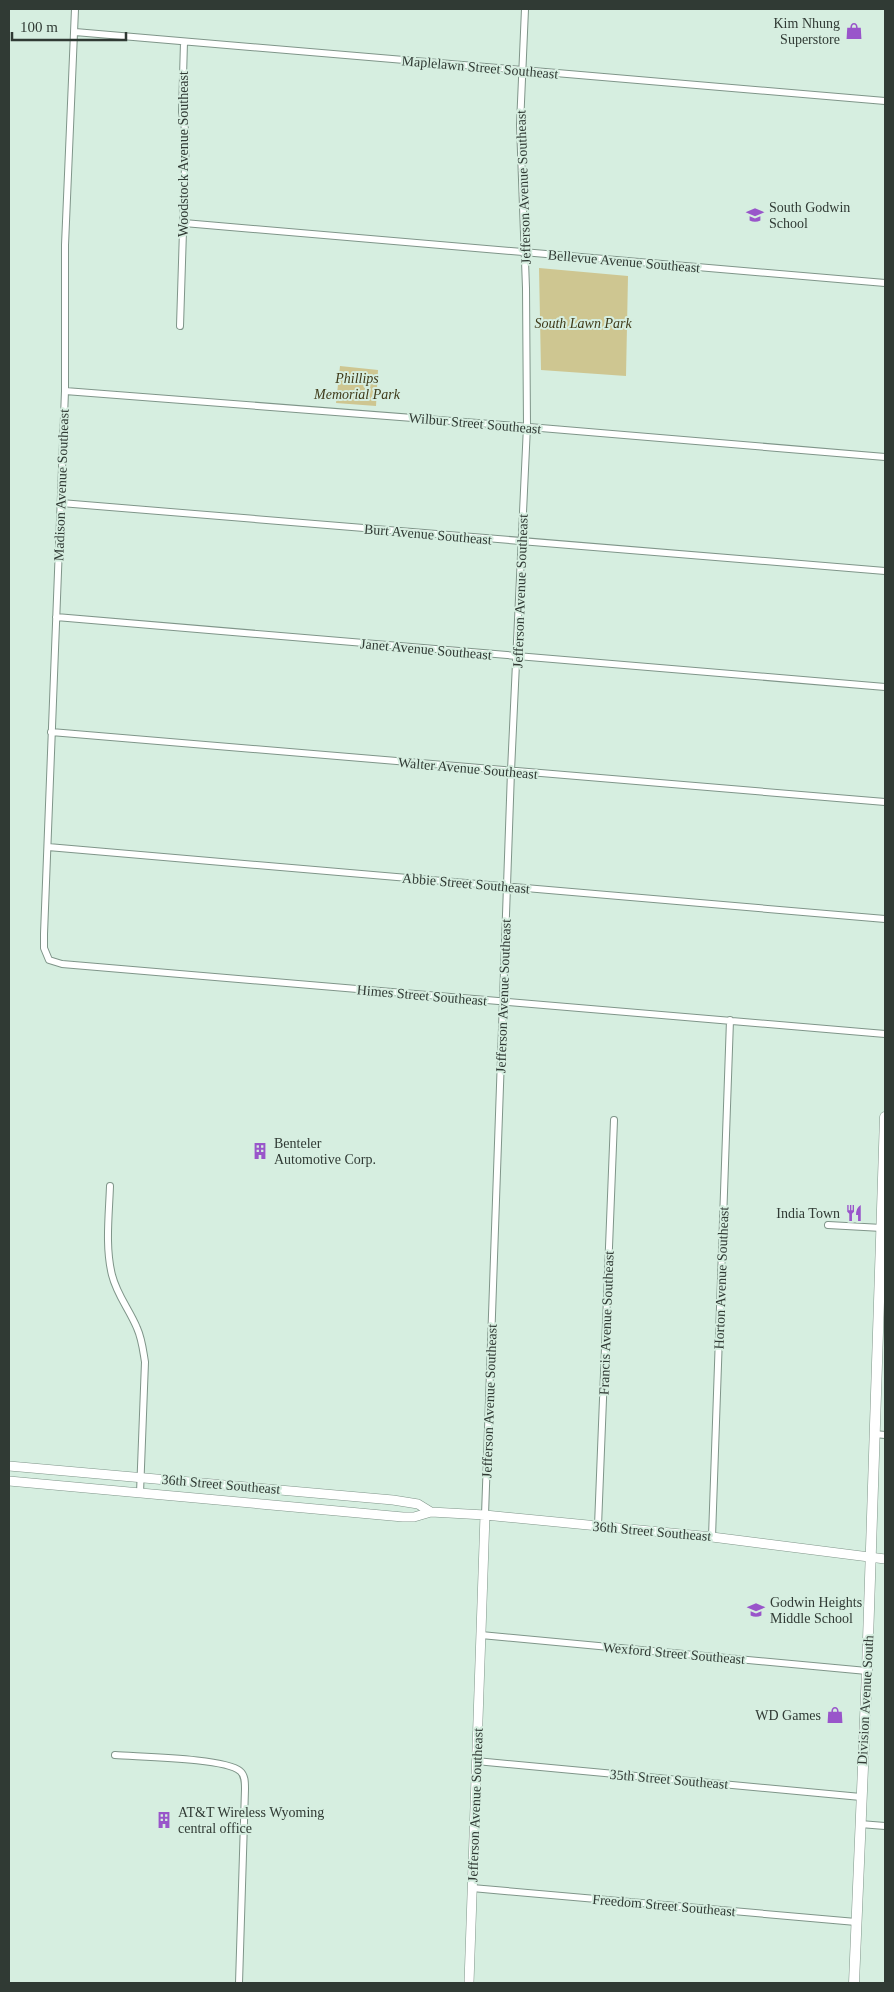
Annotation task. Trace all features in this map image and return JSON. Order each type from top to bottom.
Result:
[{"type":"main road","name":"Division Avenue South","points":[[854,1983],[871,1558],[880,1435],[885,1117]]},
{"type":"street","name":"Madison Avenue Southeast","points":[[49,960],[44,948],[65,391],[65,245],[75,9]]},
{"type":"street","name":"Jefferson Avenue Southeast","points":[[469,1983],[511,772],[518,657],[527,426],[525,253],[520,124],[525,9]]},
{"type":"street","name":"Maplelawn Street Southeast","points":[[75,32],[885,100]]},
{"type":"street","name":"Woodstock Avenue Southeast","points":[[180,326],[186,136],[182,112],[184,42]]},
{"type":"street","name":"Bellevue Avenue Southeast","points":[[184,223],[885,283]]},
{"type":"street","name":"Wilbur Street Southeast","points":[[65,391],[527,426],[885,457]]},
{"type":"street","name":"Burt Avenue Southeast","points":[[60,503],[885,571]]},
{"type":"street","name":"Janet Avenue Southeast","points":[[56,618],[885,687]]},
{"type":"street","name":"Walter Avenue Southeast","points":[[51,732],[885,802]]},
{"type":"street","name":"Abbie Street Southeast","points":[[48,847],[885,919]]},
{"type":"street","name":"Himes Street Southeast","points":[[49,960],[62,964],[885,1034]]},
{"type":"street","name":"Horton Avenue Southeast","points":[[712,1537],[730,1020]]},
{"type":"street","name":"Francis Avenue Southeast","points":[[598,1526],[614,1120]]},
{"type":"street","points":[[110,1186],[108,1246],[112,1274],[118,1294],[137,1328],[142,1343],[144,1362],[140,1493]]},
{"type":"street","points":[[828,1225],[882,1228]]},
{"type":"street","name":"36th Street Southeast","points":[[9,1466],[393,1500],[418,1504],[431,1512]]},
{"type":"street","name":"36th Street Southeast","points":[[9,1481],[403,1517],[414,1517],[431,1512],[598,1526],[712,1537],[885,1559]]},
{"type":"street","name":"Wexford Street Southeast","points":[[481,1635],[867,1671]]},
{"type":"street","points":[[115,1755],[214,1762],[232,1766],[241,1772],[245,1779],[239,1983]]},
{"type":"street","name":"35th Street Southeast","points":[[476,1761],[861,1797]]},
{"type":"street","points":[[860,1824],[885,1826]]},
{"type":"street","name":"Freedom Street Southeast","points":[[472,1888],[856,1922]]},
{"type":"green space","name":"South Lawn Park","points":[[539,268],[628,276],[626,376],[541,370]]},
{"type":"green space","name":"Phillips Memorial Park","points":[[340,366],[378,370],[376,406],[336,403]]},
{"type":"place","name":"Kim Nhung Superstore","points":[[854,31]]},
{"type":"place","name":"South Godwin School","points":[[755,215]]},
{"type":"place","name":"Benteler Automotive Corp.","points":[[260,1151]]},
{"type":"place","name":"India Town","points":[[854,1213]]},
{"type":"place","name":"Godwin Heights Middle School","points":[[756,1610]]},
{"type":"place","name":"WD Games","points":[[835,1715]]},
{"type":"place","name":"AT&T Wireless Wyoming central office","points":[[164,1820]]}]
